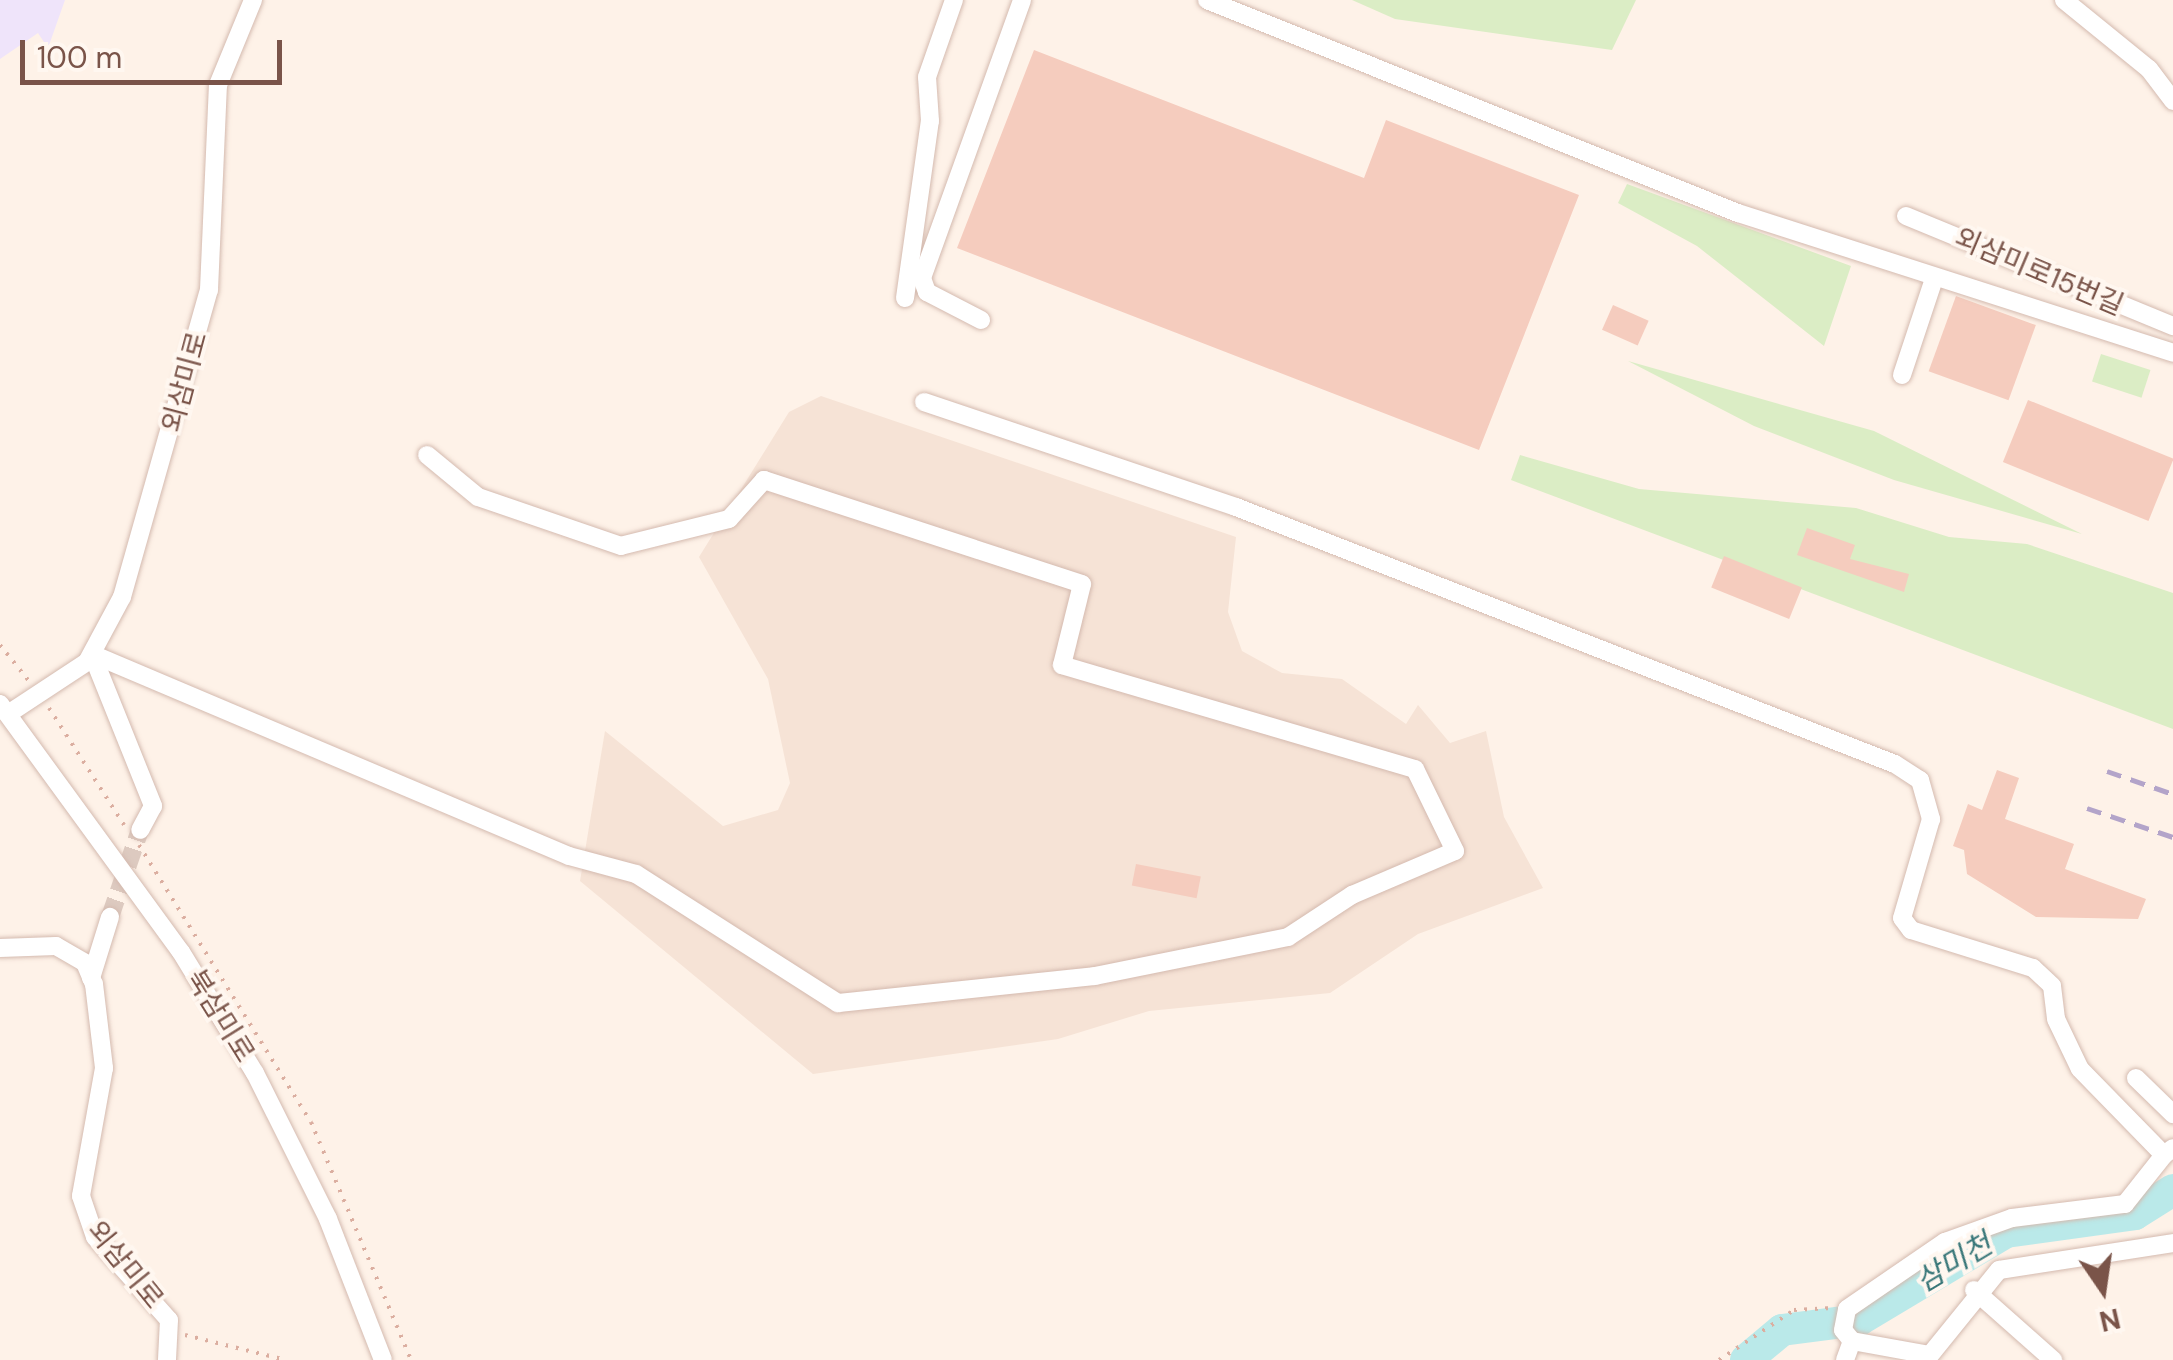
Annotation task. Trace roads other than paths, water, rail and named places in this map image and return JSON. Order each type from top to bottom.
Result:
[{"type":"street","name":"외삼미로","points":[[4,709],[92,654],[122,597],[204,309],[218,84],[254,0]]},
{"type":"street","points":[[905,298],[930,121],[927,77],[954,0]]},
{"type":"street","points":[[980,320],[927,292],[922,278],[1022,0]]},
{"type":"street","points":[[1207,0],[1555,146],[1934,279],[2173,353]]},
{"type":"street","points":[[2064,0],[2149,68],[2173,101]]},
{"type":"street","name":"외삼미로15번길","points":[[1906,216],[2173,326]]},
{"type":"street","points":[[1902,375],[1934,279]]},
{"type":"street","points":[[924,402],[1236,507],[1895,764],[1920,780],[1931,818],[1902,918],[1910,930],[2033,968],[2052,986],[2056,1019],[2080,1069],[2168,1152],[2125,1204],[1973,1229],[1847,1324],[1845,1360]]},
{"type":"street","points":[[92,654],[569,856],[636,874],[838,1002],[1095,976],[1288,937],[1352,895],[1455,850],[1415,769],[1062,665],[1082,584],[764,480],[729,519],[621,546],[478,497],[427,455]]},
{"type":"street","points":[[92,654],[153,806],[140,830]]},
{"type":"street","name":"북삼미로","points":[[4,709],[180,952],[255,1073],[328,1218],[383,1360]]},
{"type":"street","points":[[0,948],[56,946],[91,978],[110,917]]},
{"type":"street","name":"외삼미로","points":[[91,978],[105,1054],[80,1172],[86,1220],[171,1332],[167,1360]]},
{"type":"street","points":[[2136,1078],[2173,1114]]},
{"type":"street","points":[[1847,1324],[1927,1357],[1974,1290],[2029,1259],[2124,1256],[2173,1243]]},
{"type":"street","points":[[1974,1290],[2053,1360]]},
{"type":"waterway","name":"삼미천","points":[[1746,1360],[1782,1330],[1859,1320],[2006,1232],[2135,1214],[2173,1190]]},
{"type":"tunnel","points":[[110,917],[140,830]]},
{"type":"railway","points":[[2107,771],[2173,794]]},
{"type":"railway","points":[[2087,808],[2173,837]]}]
